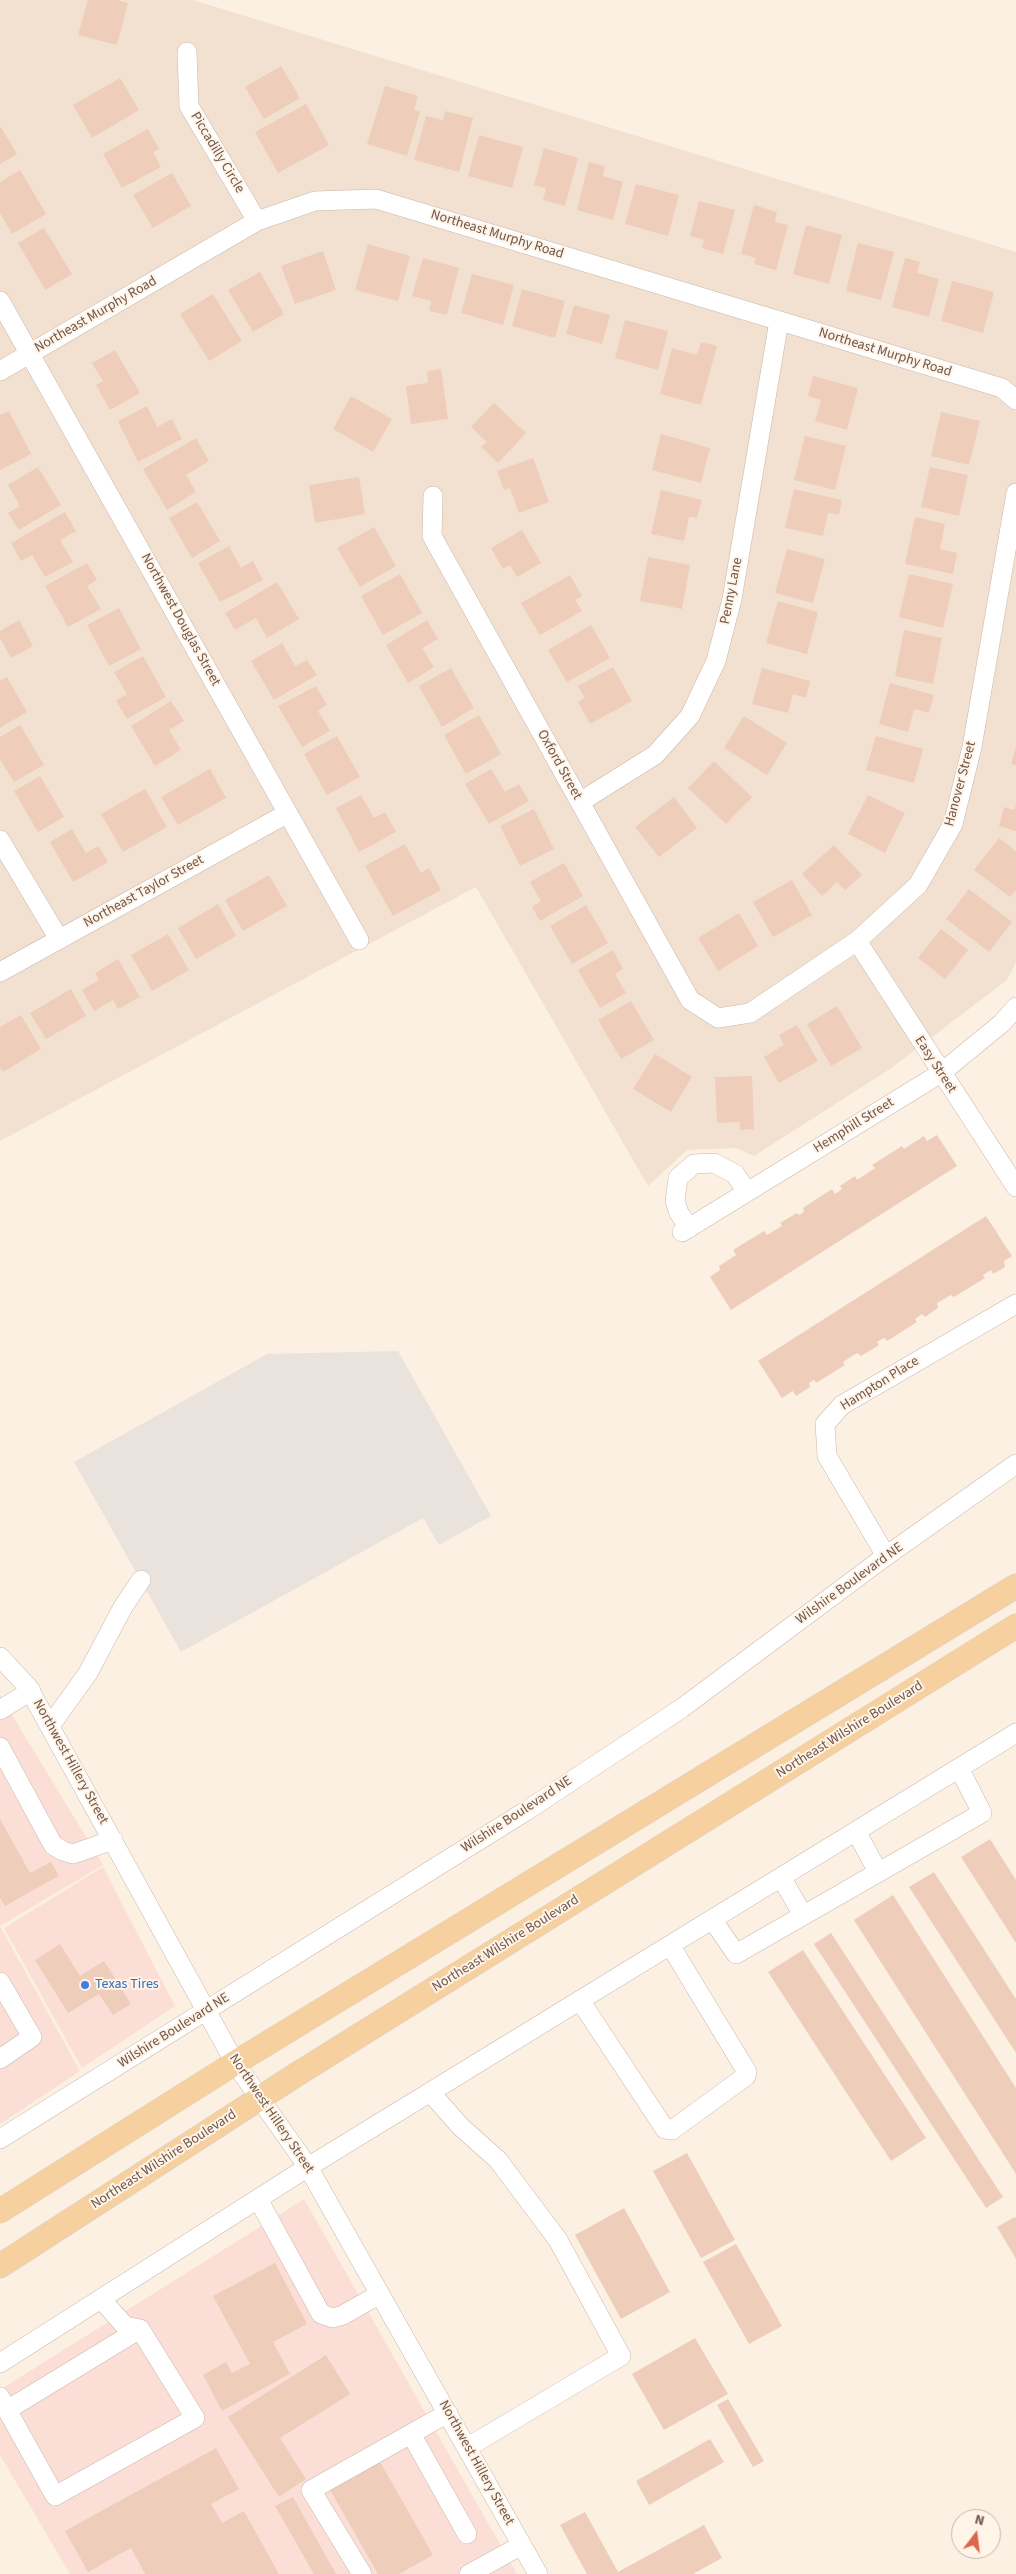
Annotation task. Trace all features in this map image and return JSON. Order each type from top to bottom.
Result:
[{"type":"main road","points":[[0,2211],[235,2063],[1016,1586]]},
{"type":"main road","name":"Northeast Wilshire Boulevard","points":[[0,2266],[259,2098],[1016,1626]]},
{"type":"street","name":"Piccadilly Circle","points":[[187,52],[188,106],[258,221]]},
{"type":"street","name":"Northeast Murphy Road","points":[[0,370],[258,221],[315,201],[376,199],[1002,388],[1016,400]]},
{"type":"street","name":"Northwest Douglas Street","points":[[0,301],[359,940]]},
{"type":"street","name":"Penny Lane","points":[[580,802],[655,755],[690,716],[716,661],[732,599],[779,321]]},
{"type":"street","name":"Hanover Street","points":[[718,1018],[750,1013],[857,942],[918,885],[953,824],[972,747],[1016,494]]},
{"type":"street","name":"Oxford Street","points":[[433,496],[432,536],[690,1000],[718,1018]]},
{"type":"street","name":"Northeast Taylor Street","points":[[0,972],[288,812]]},
{"type":"street","points":[[0,840],[59,938]]},
{"type":"street","name":"Easy Street","points":[[857,942],[940,1073],[1016,1187]]},
{"type":"street","name":"Hemphill Street","points":[[747,1192],[735,1174],[714,1163],[694,1164],[678,1178],[675,1201],[685,1230],[747,1192],[940,1073],[1002,1023],[1016,1007]]},
{"type":"street","name":"Hampton Place","points":[[886,1556],[827,1456],[825,1424],[842,1405],[1016,1304]]},
{"type":"street","name":"Wilshire Boulevard NE","points":[[0,2139],[526,1810],[682,1708],[886,1556],[1016,1464]]},
{"type":"street","points":[[50,1726],[88,1673],[123,1607],[141,1580]]},
{"type":"street","name":"Northwest Hillery Street","points":[[0,1657],[31,1691],[235,2063],[308,2168],[468,2447],[538,2574]]},
{"type":"street","points":[[0,1710],[31,1691]]},
{"type":"street","points":[[0,2364],[258,2199],[430,2092],[580,2002],[670,1944],[1016,1733]]},
{"type":"street","points":[[0,1747],[53,1845],[63,1852],[73,1854],[113,1840]]},
{"type":"street","points":[[712,1919],[736,1954],[982,1813],[959,1768]]},
{"type":"street","points":[[856,1831],[878,1872]]},
{"type":"street","points":[[781,1877],[803,1915]]},
{"type":"street","points":[[580,2002],[665,2129],[672,2130],[746,2076],[747,2072],[670,1944]]},
{"type":"street","points":[[0,1982],[32,2037],[0,2059]]},
{"type":"street","points":[[430,2092],[461,2127],[498,2160],[558,2240],[621,2356],[468,2447]]},
{"type":"street","points":[[258,2199],[322,2314],[332,2318],[343,2315],[380,2294]]},
{"type":"street","points":[[101,2299],[125,2326],[140,2329],[195,2418],[55,2496],[4,2403],[140,2329]]},
{"type":"street","points":[[362,2574],[311,2490],[448,2413]]},
{"type":"street","points":[[411,2434],[467,2534]]},
{"type":"street","points":[[468,2574],[522,2545]]},
{"type":"shaded area","points":[[0,0],[193,0],[1016,252],[1016,963],[1007,980],[890,1069],[754,1156],[736,1148],[687,1150],[648,1186],[476,887],[0,1141]]},
{"type":"shaded area","points":[[398,1351],[491,1516],[439,1545],[423,1518],[181,1652],[74,1462],[267,1354]]},
{"type":"shaded area","points":[[0,1695],[103,1865],[0,1926]]},
{"type":"shaded area","points":[[103,1867],[175,2006],[82,2068],[4,1928]]},
{"type":"shaded area","points":[[0,1926],[80,2071],[0,2124]]},
{"type":"shaded area","points":[[304,2199],[517,2574],[70,2574],[0,2455],[0,2390]]},
{"type":"building","points":[[88,0],[117,0],[128,3],[117,45],[78,35]]},
{"type":"building","points":[[281,66],[300,98],[264,119],[245,87]]},
{"type":"building","points":[[120,78],[139,110],[92,138],[73,105]]},
{"type":"building","points":[[385,86],[418,96],[414,110],[420,112],[407,156],[367,144]]},
{"type":"building","points":[[306,104],[329,145],[278,173],[255,132]]},
{"type":"building","points":[[445,111],[473,118],[459,172],[414,160],[426,116],[443,120]]},
{"type":"building","points":[[0,126],[17,154],[0,164]]},
{"type":"building","points":[[148,129],[159,149],[153,152],[161,167],[122,188],[103,154]]},
{"type":"building","points":[[479,135],[523,147],[512,188],[468,176]]},
{"type":"building","points":[[544,148],[578,158],[565,206],[543,200],[546,188],[534,185]]},
{"type":"building","points":[[589,162],[605,166],[603,176],[623,182],[613,220],[577,210]]},
{"type":"building","points":[[20,170],[46,214],[12,234],[0,213],[0,182]]},
{"type":"building","points":[[172,173],[191,206],[153,228],[133,195]]},
{"type":"building","points":[[636,184],[679,195],[668,236],[625,224]]},
{"type":"building","points":[[699,201],[735,210],[723,254],[702,248],[704,240],[690,236]]},
{"type":"building","points":[[754,205],[777,212],[775,222],[788,225],[776,270],[754,264],[756,258],[741,254]]},
{"type":"building","points":[[806,225],[842,235],[829,284],[793,274]]},
{"type":"building","points":[[44,228],[72,274],[45,290],[18,243]]},
{"type":"building","points":[[858,243],[894,252],[881,300],[846,291]]},
{"type":"building","points":[[368,244],[410,256],[398,301],[355,290]]},
{"type":"building","points":[[323,251],[336,290],[295,304],[281,266]]},
{"type":"building","points":[[423,258],[459,268],[447,315],[429,311],[431,301],[412,296]]},
{"type":"building","points":[[905,258],[920,262],[917,273],[939,279],[929,317],[892,307]]},
{"type":"building","points":[[260,272],[284,314],[253,332],[228,290]]},
{"type":"building","points":[[472,274],[514,285],[503,325],[461,313]]},
{"type":"building","points":[[952,281],[994,292],[983,333],[941,321]]},
{"type":"building","points":[[522,289],[565,301],[555,338],[512,326]]},
{"type":"building","points":[[213,294],[242,341],[209,361],[180,314]]},
{"type":"building","points":[[574,305],[610,315],[602,344],[566,334]]},
{"type":"building","points":[[625,320],[668,331],[658,370],[615,358]]},
{"type":"building","points":[[701,342],[717,346],[701,405],[660,394],[672,348],[697,355]]},
{"type":"building","points":[[115,350],[140,393],[110,410],[96,385],[103,381],[92,363]]},
{"type":"building","points":[[441,369],[448,419],[411,424],[406,386],[428,383],[427,371]]},
{"type":"building","points":[[813,376],[858,388],[847,430],[815,421],[821,400],[808,396]]},
{"type":"building","points":[[351,396],[392,419],[373,452],[333,429]]},
{"type":"building","points":[[494,403],[526,433],[498,463],[481,447],[487,442],[471,427]]},
{"type":"building","points":[[147,406],[157,427],[172,419],[182,439],[138,462],[118,421]]},
{"type":"building","points":[[9,411],[31,454],[0,470],[0,415]]},
{"type":"building","points":[[941,412],[980,421],[969,465],[931,456]]},
{"type":"building","points":[[661,434],[710,448],[701,483],[652,470]]},
{"type":"building","points":[[805,436],[846,446],[835,490],[794,480]]},
{"type":"building","points":[[196,438],[209,461],[186,475],[196,492],[167,510],[143,469]]},
{"type":"building","points":[[533,458],[549,502],[519,513],[510,488],[504,490],[497,471]]},
{"type":"building","points":[[38,467],[61,505],[19,530],[8,513],[20,506],[8,485]]},
{"type":"building","points":[[930,467],[968,475],[959,516],[921,507]]},
{"type":"building","points":[[359,477],[365,514],[315,523],[309,485]]},
{"type":"building","points":[[794,489],[842,500],[839,515],[828,513],[823,536],[785,528]]},
{"type":"building","points":[[661,490],[702,500],[697,518],[689,517],[684,541],[651,534]]},
{"type":"building","points":[[197,502],[220,541],[192,558],[169,518]]},
{"type":"building","points":[[65,512],[76,531],[60,540],[73,562],[45,577],[32,555],[21,561],[11,543]]},
{"type":"building","points":[[915,517],[945,524],[940,549],[957,553],[953,574],[905,564]]},
{"type":"building","points":[[374,527],[396,566],[360,587],[337,548]]},
{"type":"building","points":[[522,530],[541,563],[517,577],[510,565],[503,569],[491,548]]},
{"type":"building","points":[[229,546],[241,568],[253,561],[263,580],[220,602],[198,563]]},
{"type":"building","points":[[787,549],[825,559],[813,603],[775,593]]},
{"type":"building","points":[[648,557],[690,565],[682,609],[640,601]]},
{"type":"building","points":[[87,563],[97,580],[87,586],[101,609],[68,627],[45,586]]},
{"type":"building","points":[[400,574],[422,613],[383,635],[361,596]]},
{"type":"building","points":[[909,574],[953,584],[943,628],[899,617]]},
{"type":"building","points":[[570,575],[582,596],[575,600],[582,611],[540,635],[521,603]]},
{"type":"building","points":[[277,582],[299,619],[267,638],[256,618],[235,630],[225,613]]},
{"type":"building","points":[[778,601],[818,612],[807,654],[766,643]]},
{"type":"building","points":[[119,608],[141,649],[109,666],[87,625]]},
{"type":"building","points":[[19,620],[33,646],[11,658],[0,638],[0,631]]},
{"type":"building","points":[[427,620],[438,639],[422,648],[434,667],[408,683],[386,645]]},
{"type":"building","points":[[591,625],[610,658],[567,682],[548,650]]},
{"type":"building","points":[[904,630],[942,638],[933,684],[895,676]]},
{"type":"building","points":[[282,643],[295,666],[307,660],[317,675],[274,700],[251,661]]},
{"type":"building","points":[[143,656],[166,697],[127,719],[116,701],[127,694],[114,672]]},
{"type":"building","points":[[613,667],[632,701],[590,724],[578,702],[585,698],[578,686]]},
{"type":"building","points":[[451,668],[474,708],[442,727],[419,686]]},
{"type":"building","points":[[762,668],[810,681],[806,698],[793,694],[788,713],[752,704]]},
{"type":"building","points":[[7,677],[27,712],[0,728],[0,681]]},
{"type":"building","points":[[890,683],[934,695],[929,713],[914,709],[908,732],[879,724]]},
{"type":"building","points":[[316,686],[327,705],[318,711],[330,731],[302,747],[278,706]]},
{"type":"building","points":[[171,701],[184,721],[169,730],[181,750],[155,766],[131,726]]},
{"type":"building","points":[[479,715],[501,754],[466,774],[444,735]]},
{"type":"building","points":[[744,716],[787,743],[767,775],[724,748]]},
{"type":"building","points":[[20,725],[44,765],[14,782],[0,759],[0,737]]},
{"type":"building","points":[[337,736],[360,777],[327,795],[304,754]]},
{"type":"building","points":[[876,736],[923,749],[914,783],[866,770]]},
{"type":"building","points":[[1016,747],[1016,765],[1011,764]]},
{"type":"building","points":[[714,761],[752,797],[726,824],[688,788]]},
{"type":"building","points":[[210,769],[226,798],[178,825],[161,797]]},
{"type":"building","points":[[491,769],[505,792],[519,784],[529,801],[489,824],[465,784]]},
{"type":"building","points":[[40,776],[64,817],[38,832],[14,791]]},
{"type":"building","points":[[145,789],[167,827],[123,852],[101,814]]},
{"type":"building","points":[[361,795],[374,818],[385,812],[396,832],[359,852],[336,808]]},
{"type":"building","points":[[868,795],[905,813],[885,853],[848,834]]},
{"type":"building","points":[[674,797],[697,828],[659,857],[635,827]]},
{"type":"building","points":[[1016,805],[1016,831],[999,826],[1004,807],[1014,810]]},
{"type":"building","points":[[534,809],[554,849],[520,866],[500,826]]},
{"type":"building","points":[[72,829],[86,853],[98,846],[108,862],[73,882],[50,842]]},
{"type":"building","points":[[999,838],[1016,851],[1016,890],[1010,897],[974,870]]},
{"type":"building","points":[[405,844],[421,873],[429,868],[441,890],[393,916],[365,866]]},
{"type":"building","points":[[834,845],[862,875],[845,890],[837,882],[822,896],[802,874]]},
{"type":"building","points":[[564,863],[583,896],[540,921],[532,907],[541,901],[530,882]]},
{"type":"building","points":[[269,875],[287,906],[243,931],[225,900]]},
{"type":"building","points":[[792,880],[812,915],[773,937],[753,902]]},
{"type":"building","points":[[969,889],[1012,922],[989,952],[946,919]]},
{"type":"building","points":[[218,904],[236,936],[196,959],[178,928]]},
{"type":"building","points":[[586,905],[608,943],[572,964],[550,926]]},
{"type":"building","points":[[739,913],[758,946],[718,971],[698,938]]},
{"type":"building","points":[[941,929],[968,950],[945,979],[918,958]]},
{"type":"building","points":[[168,934],[189,970],[152,991],[131,955]]},
{"type":"building","points":[[613,950],[623,969],[615,974],[626,993],[600,1008],[578,970]]},
{"type":"building","points":[[118,959],[140,997],[118,1009],[113,1000],[94,1011],[82,990],[99,980],[95,973]]},
{"type":"building","points":[[71,989],[86,1016],[46,1039],[30,1013]]},
{"type":"building","points":[[631,1001],[654,1040],[621,1059],[598,1020]]},
{"type":"building","points":[[837,1006],[862,1048],[831,1066],[807,1024]]},
{"type":"building","points":[[21,1015],[41,1049],[3,1072],[0,1067],[0,1027]]},
{"type":"building","points":[[797,1025],[818,1061],[779,1083],[764,1057],[784,1045],[779,1035]]},
{"type":"building","points":[[655,1054],[692,1077],[671,1112],[633,1089]]},
{"type":"building","points":[[752,1076],[754,1129],[740,1130],[740,1122],[717,1123],[715,1077]]},
{"type":"building","points":[[937,1135],[957,1166],[731,1310],[710,1277],[720,1270],[719,1266],[736,1255],[733,1250],[764,1231],[767,1235],[782,1226],[780,1223],[797,1213],[799,1215],[804,1212],[803,1208],[832,1189],[835,1194],[842,1189],[840,1186],[855,1176],[857,1180],[875,1168],[872,1165],[902,1146],[904,1149],[924,1136],[927,1141]]},
{"type":"building","points":[[986,1216],[1012,1256],[1004,1261],[1005,1267],[993,1274],[991,1270],[983,1275],[985,1278],[954,1297],[951,1295],[937,1303],[938,1308],[925,1317],[922,1314],[915,1319],[917,1322],[887,1341],[884,1338],[877,1342],[879,1345],[861,1356],[857,1353],[843,1362],[845,1365],[816,1383],[814,1380],[809,1383],[810,1387],[796,1396],[793,1391],[782,1398],[758,1361]]},
{"type":"building","points":[[0,1819],[30,1873],[51,1862],[59,1876],[5,1906],[0,1898]]},
{"type":"building","points":[[990,1839],[1016,1880],[1016,1943],[961,1857]]},
{"type":"building","points":[[934,1872],[1016,1999],[1016,2053],[909,1887]]},
{"type":"building","points":[[893,1895],[1016,2088],[1016,2174],[854,1920]]},
{"type":"building","points":[[831,1933],[1003,2197],[986,2208],[814,1944]]},
{"type":"building","name":"Texas Tires","points":[[60,1944],[80,1976],[104,1961],[131,2004],[113,2015],[99,1994],[68,2013],[35,1960]]},
{"type":"building","points":[[803,1950],[926,2138],[891,2161],[768,1972]]},
{"type":"building","points":[[687,2153],[735,2240],[701,2258],[653,2171]]},
{"type":"building","points":[[624,2208],[670,2292],[621,2319],[575,2235]]},
{"type":"building","points":[[1015,2217],[1016,2219],[1016,2259],[997,2227]]},
{"type":"building","points":[[736,2244],[782,2326],[749,2344],[703,2262]]},
{"type":"building","points":[[275,2263],[307,2324],[273,2342],[290,2374],[222,2411],[203,2375],[226,2362],[232,2373],[250,2364],[213,2296]]},
{"type":"building","points":[[695,2338],[728,2394],[664,2430],[632,2374]]},
{"type":"building","points":[[326,2355],[350,2394],[280,2438],[306,2479],[279,2497],[228,2417]]},
{"type":"building","points":[[728,2399],[764,2461],[753,2467],[717,2405]]},
{"type":"building","points":[[710,2439],[724,2462],[649,2505],[636,2481]]},
{"type":"building","points":[[216,2448],[239,2489],[211,2504],[222,2523],[244,2511],[279,2574],[145,2574],[131,2548],[88,2572],[65,2531]]},
{"type":"building","points":[[379,2460],[433,2555],[399,2574],[378,2574],[329,2488]]},
{"type":"building","points":[[293,2497],[336,2574],[314,2574],[275,2506]]},
{"type":"building","points":[[585,2512],[618,2572],[704,2525],[722,2558],[693,2574],[587,2574],[560,2525]]},
{"type":"place","name":"Texas Tires","points":[[85,1985]]}]
